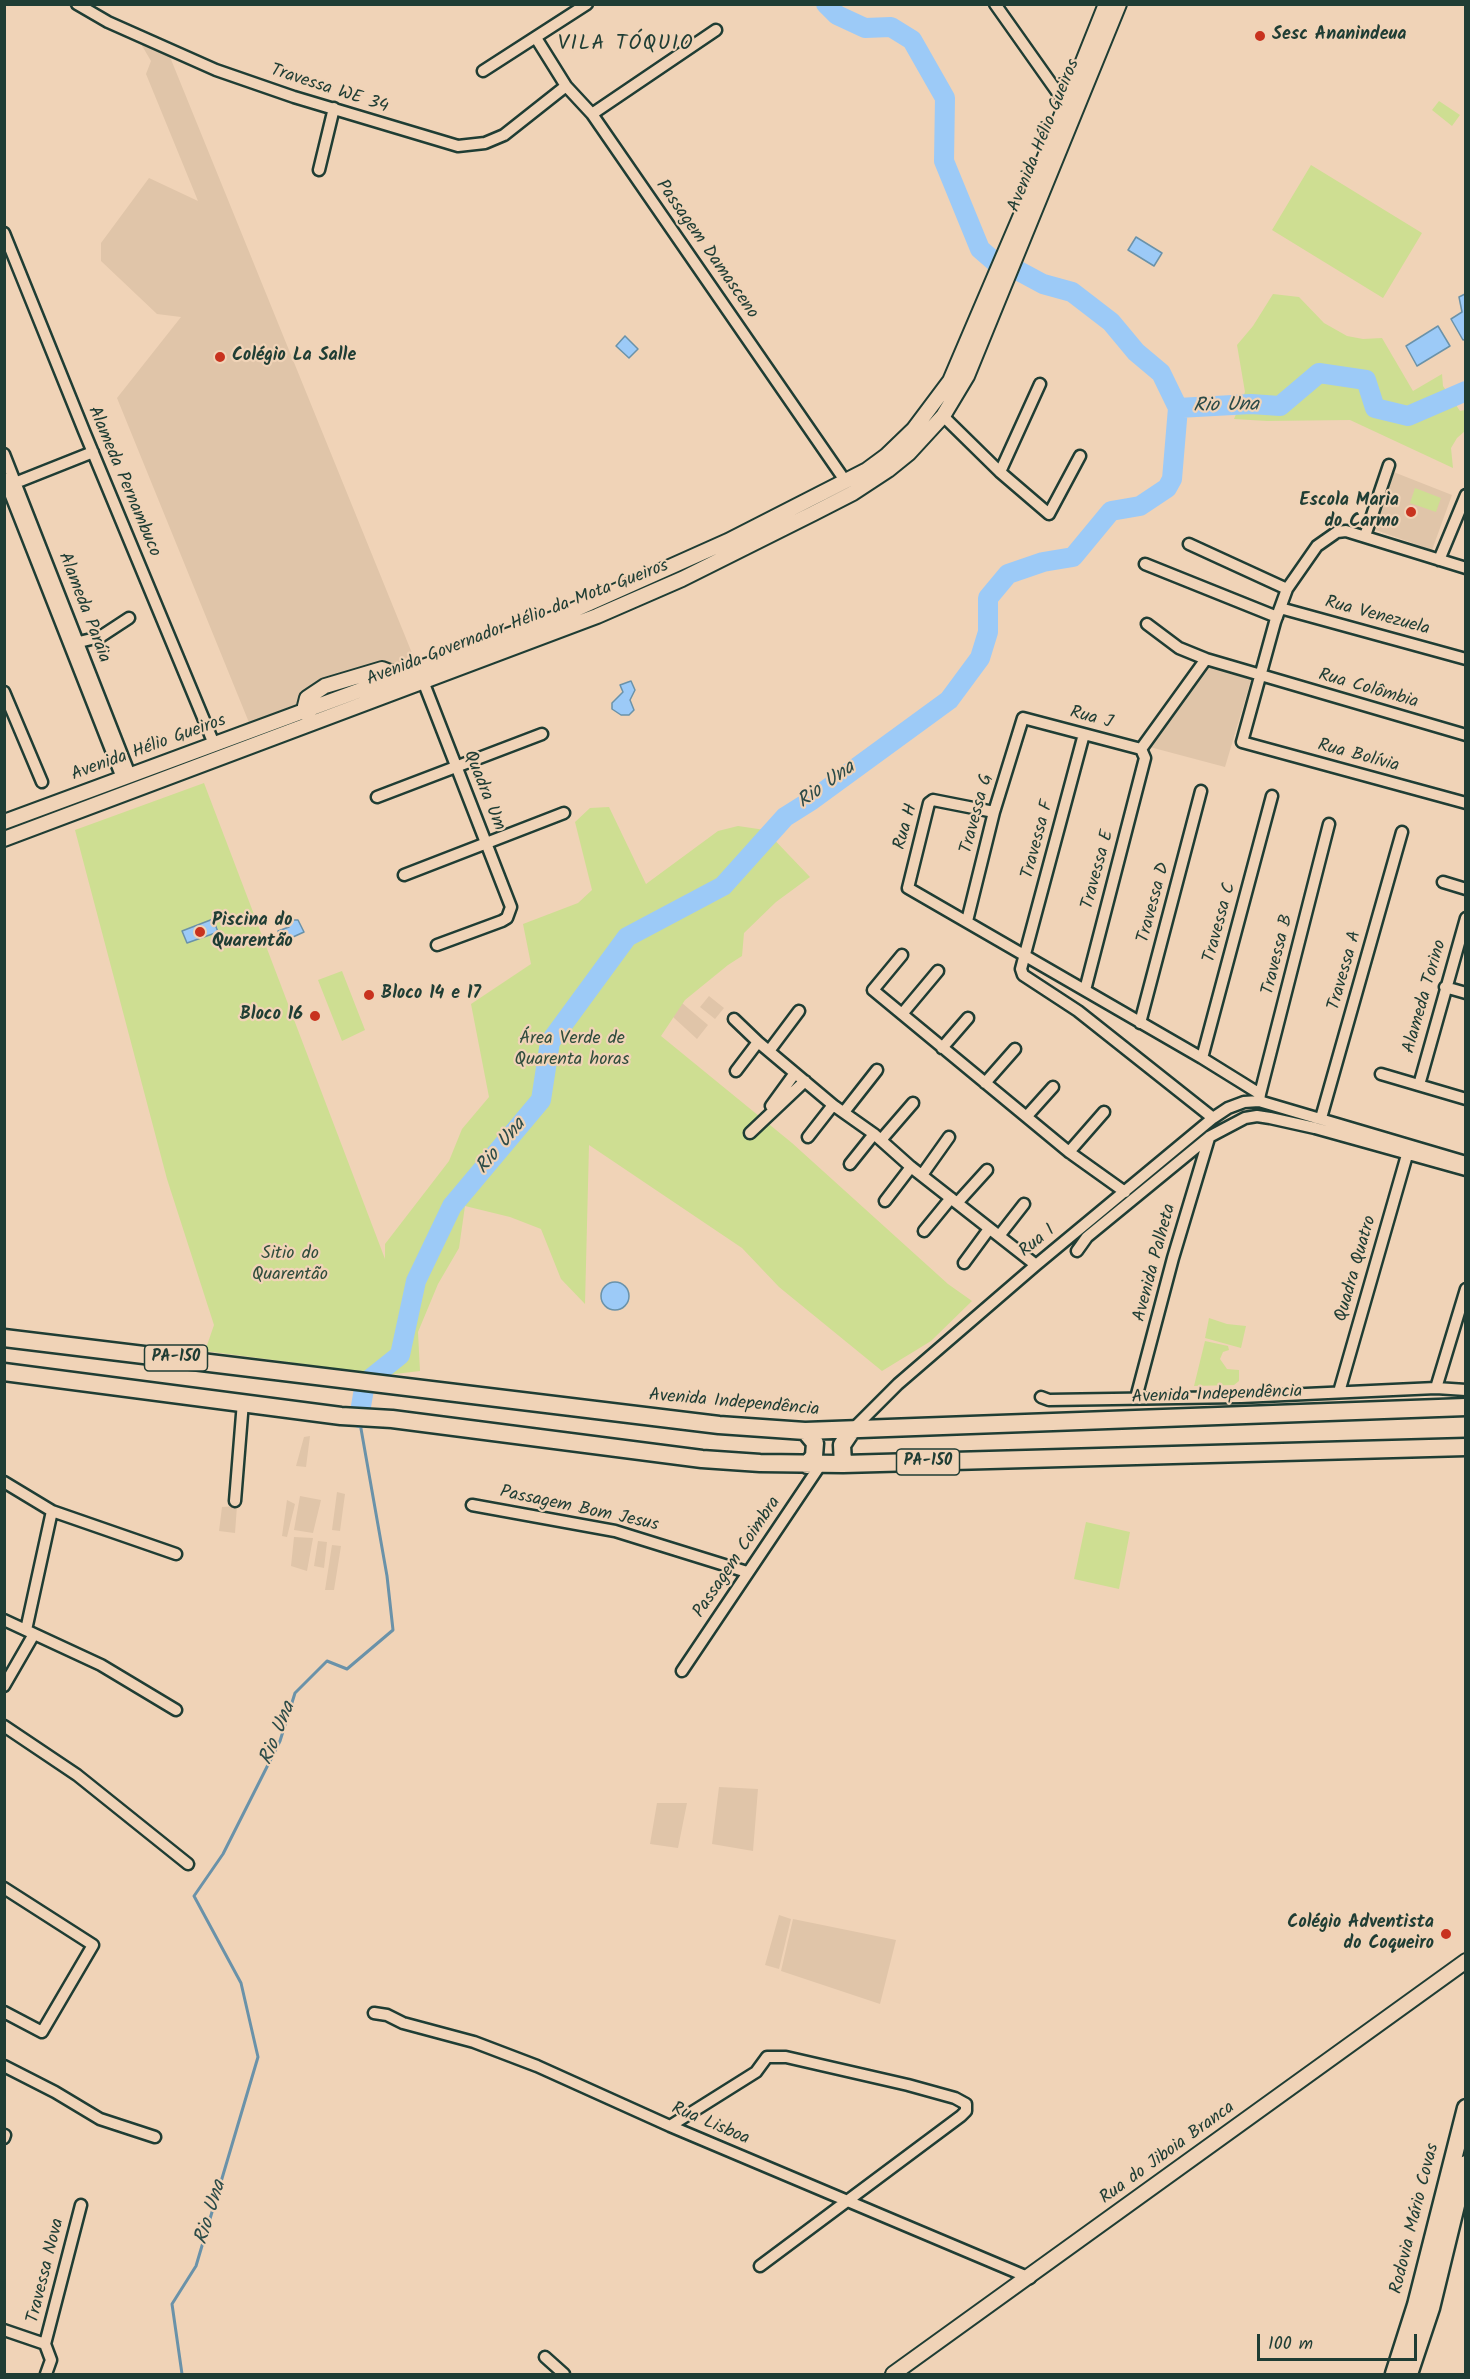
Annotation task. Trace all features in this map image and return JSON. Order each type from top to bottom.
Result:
[{"type":"main road","name":"Avenida Hélio Gueiros","points":[[998,279],[1065,103],[1106,4]]},
{"type":"main road","name":"Avenida Hélio Gueiros","points":[[1009,254],[1042,193],[1116,11],[1125,4]]},
{"type":"main road","name":"Avenida Governador Hélio da Mota Gueiros","points":[[309,717],[305,703],[311,694],[342,679],[382,669],[398,675],[594,601],[718,545],[867,470],[899,444],[943,393],[998,279]]},
{"type":"main road","name":"Avenida Governador Hélio da Mota Gueiros","points":[[4,839],[309,717],[423,681],[597,616],[650,593],[843,498],[888,470],[909,453],[943,416],[967,376],[998,279]]},
{"type":"main road","name":"Avenida Hélio Gueiros","points":[[4,822],[214,744],[309,717]]},
{"type":"main road","name":"Avenida Independência","points":[[4,1338],[719,1425],[806,1431],[1466,1407]]},
{"type":"main road","name":"PA-150","points":[[4,1372],[341,1416],[392,1419],[702,1459],[843,1464],[1466,1447]]},
{"type":"main road","points":[[843,1464],[842,1445],[852,1430]]},
{"type":"main road","points":[[806,1431],[815,1443],[814,1464]]},
{"type":"main road","name":"Rua do Jiboia Branca","points":[[893,2374],[1030,2278],[1465,1962]]},
{"type":"main road","name":"Rodovia Mário Covas","points":[[1394,2374],[1416,2305],[1466,2108]]},
{"type":"main road","name":"Rodovia Mário Covas","points":[[1409,2374],[1461,2207],[1466,2164]]},
{"type":"street","name":"Travessa WE 34","points":[[77,4],[108,22],[216,70],[418,136],[458,146],[484,143],[504,135],[566,86]]},
{"type":"street","points":[[483,71],[587,4]]},
{"type":"street","points":[[995,4],[1065,103]]},
{"type":"street","points":[[592,114],[716,30]]},
{"type":"street","name":"Passagem Damasceno","points":[[536,38],[566,86],[592,114],[846,482]]},
{"type":"street","points":[[319,170],[334,108]]},
{"type":"street","name":"Alameda Pernambuco","points":[[4,233],[214,744]]},
{"type":"street","points":[[1000,472],[1040,384]]},
{"type":"street","points":[[943,416],[1000,472],[1049,514],[1080,456]]},
{"type":"street","points":[[93,452],[8,484],[126,776]]},
{"type":"street","name":"Alameda Paráia","points":[[5,458],[8,484],[79,642],[126,776]]},
{"type":"street","points":[[1365,536],[1389,465]]},
{"type":"street","points":[[1439,560],[1466,495]]},
{"type":"street","points":[[1260,676],[1287,589],[1317,546],[1341,531],[1365,536],[1466,568]]},
{"type":"street","points":[[1189,544],[1287,589]]},
{"type":"street","name":"Rua Venezuela","points":[[1145,564],[1279,613],[1466,658]]},
{"type":"street","points":[[79,642],[100,637],[129,618]]},
{"type":"street","name":"Rua Colômbia","points":[[1147,624],[1179,648],[1206,659],[1466,735]]},
{"type":"street","points":[[1143,754],[1206,659]]},
{"type":"street","name":"Rua Bolívia","points":[[1260,676],[1242,742],[1466,803]]},
{"type":"street","name":"Quadra Um","points":[[423,681],[511,907],[511,912],[502,921],[437,945]]},
{"type":"street","points":[[4,692],[42,782]]},
{"type":"street","name":"Rua J","points":[[1023,718],[1084,734],[1143,754]]},
{"type":"street","name":"Travessa G","points":[[967,921],[994,812],[1023,718]]},
{"type":"street","points":[[377,797],[542,734]]},
{"type":"street","name":"Travessa F","points":[[1025,955],[1084,734]]},
{"type":"street","name":"Travessa E","points":[[1085,990],[1143,754]]},
{"type":"street","name":"Travessa D","points":[[1140,1023],[1202,791]]},
{"type":"street","name":"Travessa C","points":[[1202,1058],[1272,796]]},
{"type":"street","name":"Rua H","points":[[908,888],[929,803],[933,800],[994,812]]},
{"type":"street","points":[[404,875],[564,813]]},
{"type":"street","name":"Travessa B","points":[[1259,1097],[1329,824]]},
{"type":"street","name":"Travessa A","points":[[1322,1118],[1402,832]]},
{"type":"street","points":[[1443,882],[1466,889]]},
{"type":"street","name":"Rua I","points":[[908,888],[1202,1058],[1259,1097],[1466,1162]]},
{"type":"street","name":"Alameda Torino","points":[[1419,1085],[1466,918]]},
{"type":"street","points":[[902,955],[873,990],[1069,1152],[1125,1192]]},
{"type":"street","points":[[1025,955],[1021,969],[1023,975],[1078,1011],[1213,1118]]},
{"type":"street","points":[[902,1014],[938,971]]},
{"type":"street","points":[[1445,987],[1466,993]]},
{"type":"street","points":[[769,1051],[799,1011]]},
{"type":"street","points":[[734,1018],[758,1042],[833,1105],[877,1137],[1036,1265]]},
{"type":"street","points":[[942,1048],[968,1018]]},
{"type":"street","points":[[736,1071],[758,1042]]},
{"type":"street","points":[[985,1083],[1015,1049]]},
{"type":"street","points":[[844,1112],[877,1070]]},
{"type":"street","points":[[771,1106],[795,1073]]},
{"type":"street","points":[[1381,1074],[1466,1099]]},
{"type":"street","points":[[750,1132],[805,1081]]},
{"type":"street","points":[[1027,1116],[1053,1087]]},
{"type":"street","name":"Rua I","points":[[852,1430],[898,1384],[1036,1265],[1213,1118],[1228,1108],[1259,1097]]},
{"type":"street","points":[[850,1164],[913,1103]]},
{"type":"street","points":[[808,1137],[833,1105]]},
{"type":"street","points":[[1069,1152],[1104,1112]]},
{"type":"street","points":[[1077,1251],[1088,1237],[1209,1137],[1231,1124],[1257,1116],[1315,1128],[1466,1170]]},
{"type":"street","points":[[922,1175],[949,1137]]},
{"type":"street","name":"Avenida Palheta","points":[[1136,1398],[1173,1258],[1209,1137]]},
{"type":"street","name":"Quadra Quatro","points":[[1339,1392],[1407,1155]]},
{"type":"street","points":[[885,1201],[912,1167]]},
{"type":"street","points":[[924,1231],[987,1170]]},
{"type":"street","points":[[999,1236],[1024,1204]]},
{"type":"street","points":[[964,1263],[989,1229]]},
{"type":"street","points":[[1436,1388],[1466,1289]]},
{"type":"street","points":[[1041,1397],[1050,1400],[1241,1397],[1436,1388],[1466,1390]]},
{"type":"street","points":[[235,1501],[243,1402]]},
{"type":"street","name":"Passagem Coimbra","points":[[682,1671],[814,1464]]},
{"type":"street","points":[[4,1482],[52,1511],[176,1554]]},
{"type":"street","name":"Passagem Bom Jesus","points":[[472,1505],[615,1531],[658,1542],[747,1572]]},
{"type":"street","points":[[4,1686],[30,1632],[52,1511]]},
{"type":"street","points":[[4,1620],[101,1665],[176,1710]]},
{"type":"street","points":[[4,1726],[77,1775],[188,1864]]},
{"type":"street","points":[[4,1888],[93,1945],[42,2032],[4,2012]]},
{"type":"street","name":"Rua Lisboa","points":[[374,2013],[474,2042],[537,2066],[670,2127],[1030,2278]]},
{"type":"street","points":[[670,2127],[756,2072],[768,2057],[786,2057],[908,2085],[955,2098],[966,2104],[966,2111],[961,2116],[760,2266]]},
{"type":"street","points":[[4,2066],[55,2092],[100,2119],[154,2137]]},
{"type":"street","name":"Travessa Nova","points":[[46,2374],[51,2360],[45,2344],[81,2205]]},
{"type":"street","points":[[4,2330],[45,2344]]},
{"type":"street","points":[[545,2357],[564,2374]]},
{"type":"shaded area","name":"Colégio La Salle","points":[[141,44],[170,57],[416,663],[250,725],[117,398],[181,317],[157,314],[101,261],[101,243],[149,178],[198,201],[146,74],[151,61]]},
{"type":"shaded area","name":"Escola Maria do Carmo","points":[[1391,471],[1452,495],[1432,550],[1370,528]]},
{"type":"shaded area","points":[[1206,664],[1251,680],[1225,767],[1146,746]]},
{"type":"shaded area","points":[[709,996],[724,1008],[715,1019],[700,1007]]},
{"type":"shaded area","points":[[682,1003],[708,1025],[697,1039],[673,1017]]},
{"type":"shaded area","points":[[310,1436],[306,1467],[296,1466],[304,1437]]},
{"type":"shaded area","points":[[337,1492],[345,1494],[340,1531],[332,1530]]},
{"type":"shaded area","points":[[300,1496],[321,1500],[313,1533],[294,1530]]},
{"type":"shaded area","points":[[287,1500],[295,1504],[287,1537],[282,1536]]},
{"type":"shaded area","points":[[237,1506],[235,1533],[219,1531],[222,1507]]},
{"type":"shaded area","points":[[294,1537],[313,1538],[307,1571],[291,1566]]},
{"type":"shaded area","points":[[318,1541],[327,1542],[324,1568],[314,1566]]},
{"type":"shaded area","points":[[332,1545],[341,1546],[334,1590],[325,1590]]},
{"type":"shaded area","points":[[719,1787],[758,1789],[753,1851],[712,1844]]},
{"type":"shaded area","points":[[657,1803],[687,1803],[678,1848],[650,1844]]},
{"type":"shaded area","points":[[779,1915],[791,1919],[779,1969],[765,1965]]},
{"type":"shaded area","points":[[793,1919],[896,1940],[880,2004],[781,1971]]},
{"type":"green space","points":[[1439,101],[1460,115],[1452,126],[1432,110]]},
{"type":"green space","points":[[1311,165],[1422,233],[1383,298],[1272,230]]},
{"type":"green space","points":[[1273,294],[1299,297],[1324,323],[1347,336],[1363,339],[1382,338],[1413,391],[1442,374],[1443,386],[1460,411],[1465,410],[1465,431],[1451,448],[1453,468],[1350,420],[1234,419],[1245,392],[1237,345],[1253,326]]},
{"type":"green space","points":[[1415,488],[1441,498],[1436,512],[1410,503]]},
{"type":"green space","points":[[204,783],[385,1259],[385,1244],[449,1161],[462,1129],[489,1097],[471,1004],[531,964],[523,924],[578,903],[592,890],[575,822],[590,808],[609,807],[646,884],[718,831],[738,826],[765,830],[810,877],[776,902],[744,933],[742,956],[685,1000],[661,1036],[792,1143],[948,1284],[972,1301],[931,1341],[882,1371],[779,1287],[742,1248],[589,1145],[585,1304],[561,1279],[541,1229],[510,1217],[465,1206],[459,1248],[438,1284],[418,1332],[420,1371],[387,1375],[386,1355],[364,1372],[205,1351],[214,1325],[167,1179],[75,830]]},
{"type":"green space","points":[[342,971],[365,1030],[342,1041],[318,980]]},
{"type":"green space","points":[[1209,1318],[1227,1324],[1246,1326],[1241,1348],[1205,1338]]},
{"type":"green space","points":[[1205,1341],[1228,1346],[1229,1350],[1223,1352],[1220,1359],[1227,1369],[1239,1370],[1239,1381],[1234,1385],[1194,1386]]},
{"type":"green space","points":[[1086,1522],[1130,1532],[1119,1589],[1074,1579]]},
{"type":"water","points":[[1136,237],[1162,253],[1154,266],[1128,250]]},
{"type":"water","points":[[1465,294],[1466,339],[1463,340],[1451,319],[1462,312],[1459,297]]},
{"type":"water","points":[[1438,326],[1450,346],[1417,366],[1406,346]]},
{"type":"water","points":[[625,336],[638,349],[629,358],[616,346]]},
{"type":"water","points":[[631,681],[635,690],[630,700],[634,710],[629,715],[621,715],[612,709],[612,703],[623,692],[620,685]]},
{"type":"water","points":[[289,916],[292,920],[298,920],[304,932],[282,942],[278,931],[289,927],[285,925],[284,917]]},
{"type":"water","name":"Piscina do Quarentão","points":[[213,919],[218,932],[187,943],[182,931]]},
{"type":"water","points":[[615,1282],[625,1286],[629,1296],[625,1306],[615,1310],[605,1306],[601,1296],[605,1286]]},
{"type":"waterway","points":[[826,4],[837,15],[865,28],[891,27],[912,40],[945,98],[944,161],[980,249],[995,262],[1017,270],[1043,284],[1072,292],[1111,322],[1136,352],[1161,373],[1178,408]]},
{"type":"waterway","name":"Rio Una","points":[[359,1418],[365,1383],[400,1355],[416,1281],[452,1206],[541,1100],[550,1042],[627,937],[723,886],[785,817],[812,800],[949,700],[980,658],[988,632],[988,598],[1008,574],[1043,562],[1073,557],[1111,511],[1140,506],[1167,488],[1172,479],[1178,408],[1251,404],[1280,406],[1319,373],[1366,380],[1375,408],[1408,416],[1466,391]]},
{"type":"waterway","name":"Rio Una","points":[[182,2374],[172,2304],[196,2266],[258,2057],[241,1983],[194,1896],[223,1854],[280,1741],[295,1693],[327,1661],[347,1669],[393,1630],[387,1576],[360,1423]]},
{"type":"place","name":"Sesc Ananindeua","points":[[1260,36]]},
{"type":"place","name":"Colégio La Salle","points":[[220,357]]},
{"type":"place","name":"Escola Maria do Carmo","points":[[1411,512]]},
{"type":"place","name":"Piscina do Quarentão","points":[[200,932]]},
{"type":"place","name":"Bloco 14 e 17","points":[[369,995]]},
{"type":"place","name":"Bloco 16","points":[[315,1016]]},
{"type":"place","name":"Colégio Adventista do Coqueiro","points":[[1446,1934]]},
{"type":"district","name":"VILA TÓQUIO","points":[[626,45]]},
{"type":"park label","name":"Área Verde de Quarenta horas","points":[[572,1050]]},
{"type":"park label","name":"Sitio do Quarentão","points":[[290,1265]]}]
